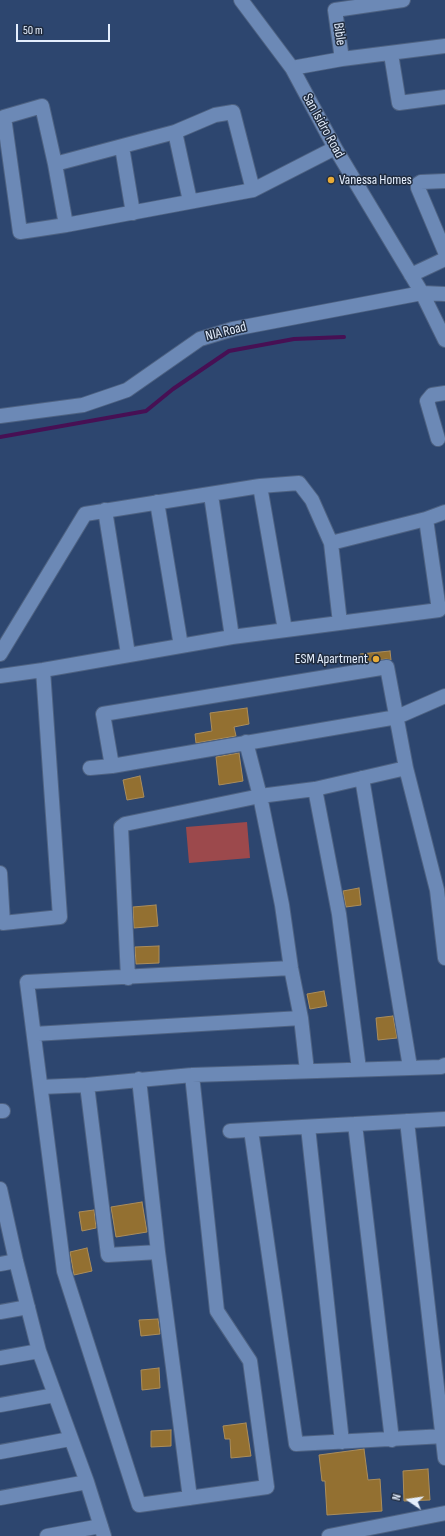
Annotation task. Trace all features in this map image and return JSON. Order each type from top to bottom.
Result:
[{"type":"street","name":"San Isidro Road","points":[[241,0],[292,68],[335,148],[422,293],[445,340]]},
{"type":"street","name":"Bible","points":[[342,59],[335,10],[403,0]]},
{"type":"street","points":[[292,68],[342,59],[445,46]]},
{"type":"street","points":[[391,54],[399,103],[445,97]]},
{"type":"street","points":[[66,226],[56,164],[42,106],[4,117],[20,232],[66,226],[253,190],[335,148]]},
{"type":"street","points":[[56,164],[176,132],[215,115],[233,112],[253,190]]},
{"type":"street","points":[[176,132],[190,201]]},
{"type":"street","points":[[122,147],[133,213]]},
{"type":"street","points":[[445,181],[421,182],[418,184],[418,188],[445,252]]},
{"type":"street","points":[[411,275],[445,259]]},
{"type":"street","name":"NIA Road","points":[[0,416],[84,405],[127,390],[200,339],[233,329],[422,293],[445,294]]},
{"type":"street","points":[[438,439],[427,401],[432,395],[445,393]]},
{"type":"street","points":[[0,654],[85,514],[260,486],[299,483],[312,500],[331,543],[340,623]]},
{"type":"street","points":[[260,486],[285,630]]},
{"type":"street","points":[[211,494],[232,637]]},
{"type":"street","points":[[157,502],[180,646]]},
{"type":"street","points":[[105,510],[128,654]]},
{"type":"street","points":[[331,543],[426,519],[445,512]]},
{"type":"street","points":[[0,676],[43,670],[232,637],[439,610],[426,519]]},
{"type":"street","points":[[112,766],[103,714],[387,667],[406,768],[437,890],[445,958]]},
{"type":"street","points":[[0,873],[3,924],[60,917],[43,670]]},
{"type":"street","points":[[90,768],[112,766],[397,717],[445,696]]},
{"type":"street","points":[[246,742],[260,796],[282,905],[291,968],[301,1018],[307,1071]]},
{"type":"street","points":[[128,978],[121,827],[125,824],[260,796],[315,789],[406,768]]},
{"type":"street","points":[[362,778],[410,1067]]},
{"type":"street","points":[[315,789],[339,914],[359,1069]]},
{"type":"street","points":[[192,1075],[217,1311],[250,1361],[267,1487],[139,1505],[64,1271],[27,982],[128,978],[291,968]]},
{"type":"street","points":[[34,1034],[301,1018]]},
{"type":"street","points":[[41,1087],[87,1085],[192,1075],[441,1067],[445,1065]]},
{"type":"street","points":[[139,1079],[158,1252],[190,1498]]},
{"type":"street","points":[[87,1085],[108,1255],[158,1252]]},
{"type":"street","points":[[230,1131],[445,1119]]},
{"type":"street","points":[[407,1121],[444,1436],[445,1458]]},
{"type":"street","points":[[355,1124],[392,1440]]},
{"type":"street","points":[[308,1127],[342,1442]]},
{"type":"street","points":[[252,1130],[296,1444],[444,1436]]},
{"type":"street","points":[[0,1189],[16,1261],[39,1351],[87,1482],[102,1531],[47,1536]]},
{"type":"street","points":[[0,1264],[16,1261]]},
{"type":"street","points":[[0,1312],[28,1307]]},
{"type":"street","points":[[0,1358],[39,1351]]},
{"type":"street","points":[[0,1405],[55,1395]]},
{"type":"street","points":[[0,1452],[70,1439]]},
{"type":"street","points":[[0,1498],[87,1482]]},
{"type":"street","points":[[329,1536],[445,1513]]},
{"type":"shaded area","points":[[247,822],[250,858],[189,863],[186,827]]},
{"type":"building","name":"ESM Apartment","points":[[390,651],[391,660],[386,659],[361,663],[360,654]]},
{"type":"building","points":[[247,708],[249,724],[234,727],[236,736],[196,743],[195,734],[212,731],[210,713]]},
{"type":"building","points":[[239,753],[243,781],[219,785],[216,757]]},
{"type":"building","points":[[140,776],[144,797],[127,800],[123,780]]},
{"type":"building","points":[[359,888],[361,905],[346,907],[343,891]]},
{"type":"building","points":[[156,905],[158,926],[134,928],[133,907]]},
{"type":"building","points":[[159,946],[159,963],[136,964],[135,947]]},
{"type":"building","points":[[324,991],[327,1006],[310,1009],[307,994]]},
{"type":"building","points":[[393,1016],[397,1038],[378,1040],[376,1018]]},
{"type":"building","points":[[142,1202],[147,1232],[116,1237],[111,1207]]},
{"type":"building","points":[[94,1210],[96,1228],[82,1231],[79,1212]]},
{"type":"building","points":[[87,1248],[92,1271],[74,1275],[70,1252]]},
{"type":"building","points":[[158,1319],[160,1334],[141,1336],[139,1320]]},
{"type":"building","points":[[159,1368],[160,1388],[142,1390],[141,1370]]},
{"type":"building","points":[[246,1423],[251,1456],[231,1458],[230,1439],[225,1439],[223,1426]]},
{"type":"building","points":[[171,1430],[171,1446],[151,1447],[151,1431]]},
{"type":"building","points":[[364,1449],[368,1480],[380,1479],[382,1511],[327,1515],[325,1481],[322,1481],[319,1455]]},
{"type":"building","points":[[428,1469],[430,1500],[404,1501],[403,1471]]},
{"type":"waterway","points":[[0,437],[146,411],[173,389],[229,351],[294,339],[344,337]]},
{"type":"place","name":"Vanessa Homes","points":[[331,180]]},
{"type":"place","name":"ESM Apartment","points":[[376,659]]}]
